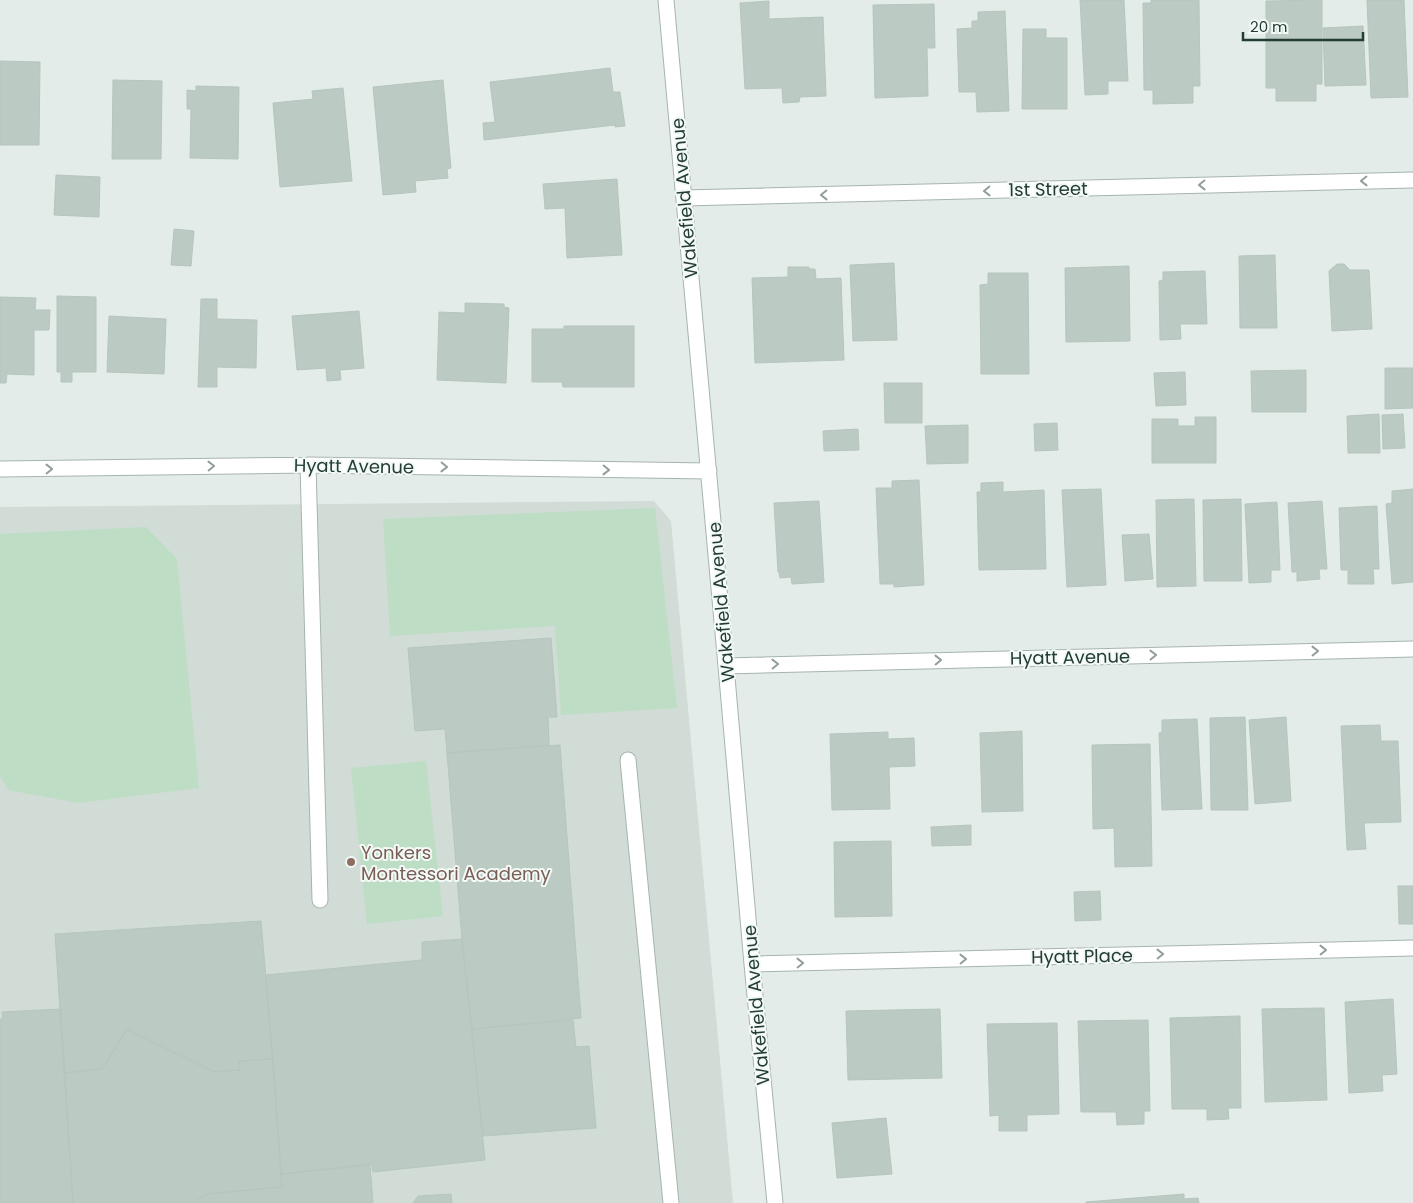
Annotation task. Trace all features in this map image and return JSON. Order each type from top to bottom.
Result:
[{"type":"street","name":"Wakefield Avenue","points":[[666,0],[775,1203]]},
{"type":"street","name":"1st Street","points":[[684,198],[1413,180]]},
{"type":"street","name":"Hyatt Avenue","points":[[0,469],[308,465],[709,471]]},
{"type":"street","points":[[308,465],[320,900]]},
{"type":"street","name":"Hyatt Avenue","points":[[726,666],[1413,649]]},
{"type":"street","points":[[628,760],[671,1203]]},
{"type":"street","name":"Hyatt Place","points":[[752,964],[1413,948]]},
{"type":"shaded area","name":"Yonkers Montessori Academy","points":[[654,501],[671,521],[733,1203],[0,1203],[0,507]]},
{"type":"green space","points":[[655,508],[677,708],[561,715],[555,626],[390,636],[383,519]]},
{"type":"green space","points":[[146,527],[177,559],[199,788],[78,803],[8,790],[0,776],[0,534]]},
{"type":"green space","points":[[426,761],[443,916],[367,924],[351,768]]},
{"type":"building","points":[[1080,0],[1124,0],[1128,81],[1108,81],[1108,94],[1085,95]]},
{"type":"building","points":[[1151,0],[1199,0],[1200,86],[1193,86],[1193,103],[1153,104],[1153,90],[1144,90],[1143,3],[1151,3]]},
{"type":"building","points":[[1322,0],[1322,84],[1316,84],[1316,101],[1276,101],[1276,88],[1266,88],[1266,1]]},
{"type":"building","points":[[1367,0],[1404,0],[1408,97],[1371,98]]},
{"type":"building","points":[[769,1],[769,19],[823,17],[826,96],[800,97],[799,102],[783,103],[782,88],[745,89],[740,3]]},
{"type":"building","points":[[934,4],[935,48],[927,48],[928,96],[875,98],[873,5]]},
{"type":"building","points":[[1005,11],[1009,111],[977,112],[976,92],[959,92],[957,29],[972,28],[972,21],[978,21],[978,12]]},
{"type":"building","points":[[1363,26],[1366,85],[1325,86],[1323,28]]},
{"type":"building","points":[[1023,29],[1046,29],[1046,38],[1067,38],[1067,109],[1022,109]]},
{"type":"building","points":[[0,61],[40,62],[39,145],[0,145]]},
{"type":"building","points":[[610,68],[613,92],[620,92],[625,126],[615,127],[615,125],[484,140],[483,123],[495,122],[490,82]]},
{"type":"building","points":[[113,80],[162,81],[161,159],[112,159]]},
{"type":"building","points":[[443,80],[451,168],[447,169],[448,178],[415,181],[416,192],[383,195],[373,87]]},
{"type":"building","points":[[196,86],[239,87],[238,159],[190,158],[191,109],[187,109],[187,90],[196,91]]},
{"type":"building","points":[[343,88],[352,181],[280,187],[273,103],[313,99],[312,91]]},
{"type":"building","points":[[56,175],[100,177],[99,217],[54,215]]},
{"type":"building","points":[[617,179],[622,255],[567,258],[565,208],[545,209],[543,184]]},
{"type":"building","points":[[174,229],[194,231],[191,266],[171,265]]},
{"type":"building","points":[[1275,255],[1277,328],[1240,328],[1239,256]]},
{"type":"building","points":[[894,263],[897,340],[853,341],[850,265]]},
{"type":"building","points":[[1337,264],[1344,264],[1350,270],[1369,270],[1372,329],[1332,331],[1329,271]]},
{"type":"building","points":[[1129,266],[1130,341],[1066,342],[1065,268]]},
{"type":"building","points":[[788,267],[809,267],[809,269],[815,269],[816,279],[841,278],[844,360],[755,363],[752,278],[788,277]]},
{"type":"building","points":[[1205,271],[1207,324],[1180,324],[1181,339],[1160,340],[1159,281],[1163,280],[1163,272]]},
{"type":"building","points":[[988,273],[1028,273],[1029,374],[981,374],[980,285],[988,284]]},
{"type":"building","points":[[57,296],[96,297],[96,372],[72,372],[72,382],[61,382],[61,372],[57,372]]},
{"type":"building","points":[[0,297],[36,298],[35,310],[50,310],[49,330],[34,330],[34,375],[7,374],[6,383],[0,383]]},
{"type":"building","points":[[201,299],[217,299],[217,319],[257,320],[256,368],[217,367],[217,387],[198,387]]},
{"type":"building","points":[[465,303],[504,304],[504,307],[509,308],[506,383],[437,380],[439,312],[465,313]]},
{"type":"building","points":[[359,311],[364,368],[340,370],[341,380],[327,381],[326,368],[297,370],[292,316]]},
{"type":"building","points":[[109,316],[166,319],[164,374],[107,372]]},
{"type":"building","points":[[564,326],[634,326],[634,387],[563,387],[562,382],[532,382],[532,329],[564,329]]},
{"type":"building","points":[[1385,368],[1413,368],[1413,408],[1385,409]]},
{"type":"building","points":[[1306,370],[1306,412],[1252,412],[1251,371]]},
{"type":"building","points":[[1185,372],[1186,405],[1156,406],[1154,373]]},
{"type":"building","points":[[884,383],[922,383],[922,423],[885,423]]},
{"type":"building","points":[[1379,414],[1380,453],[1348,453],[1347,416]]},
{"type":"building","points":[[1403,414],[1405,448],[1383,449],[1382,415]]},
{"type":"building","points":[[1195,417],[1216,417],[1216,463],[1152,463],[1152,419],[1178,419],[1178,426],[1195,426]]},
{"type":"building","points":[[1057,423],[1058,450],[1035,451],[1034,424]]},
{"type":"building","points":[[968,425],[968,463],[927,464],[925,426]]},
{"type":"building","points":[[858,429],[859,450],[824,451],[823,431]]},
{"type":"building","points":[[919,480],[924,585],[894,587],[894,584],[880,584],[876,488],[892,488],[892,481]]},
{"type":"building","points":[[1003,482],[1003,492],[1044,490],[1046,569],[979,570],[977,492],[981,492],[981,483]]},
{"type":"building","points":[[1101,489],[1106,585],[1067,587],[1062,490]]},
{"type":"building","points":[[1413,489],[1413,582],[1392,584],[1386,504],[1392,503],[1392,491]]},
{"type":"building","points":[[1194,499],[1196,586],[1157,587],[1156,500]]},
{"type":"building","points":[[1241,499],[1242,581],[1204,581],[1203,500]]},
{"type":"building","points":[[819,501],[824,582],[792,584],[791,577],[780,578],[778,572],[774,503]]},
{"type":"building","points":[[1322,501],[1327,569],[1319,569],[1320,579],[1297,581],[1297,572],[1292,572],[1288,503]]},
{"type":"building","points":[[1277,502],[1280,570],[1271,570],[1271,582],[1249,583],[1245,504]]},
{"type":"building","points":[[1377,506],[1379,569],[1373,569],[1374,584],[1348,584],[1348,570],[1341,570],[1339,508]]},
{"type":"building","points":[[1149,534],[1153,579],[1125,581],[1122,535]]},
{"type":"building","points":[[551,638],[557,717],[548,717],[549,745],[447,753],[445,729],[415,731],[408,648]]},
{"type":"building","points":[[1245,717],[1248,810],[1211,810],[1210,718]]},
{"type":"building","points":[[1286,717],[1291,801],[1255,804],[1249,720]]},
{"type":"building","points":[[1197,719],[1202,809],[1162,810],[1159,733],[1162,732],[1162,720]]},
{"type":"building","points":[[1380,725],[1381,741],[1398,741],[1401,822],[1364,823],[1366,849],[1347,850],[1341,726]]},
{"type":"building","points":[[1022,731],[1023,811],[982,812],[980,733]]},
{"type":"building","points":[[888,732],[888,739],[914,738],[915,766],[889,767],[890,809],[832,810],[830,734]]},
{"type":"building","points":[[1150,744],[1152,866],[1115,867],[1114,828],[1093,829],[1092,745]]},
{"type":"building","points":[[560,745],[581,1018],[472,1029],[462,939],[447,753]]},
{"type":"building","points":[[971,825],[971,845],[932,846],[931,827]]},
{"type":"building","points":[[891,841],[892,916],[835,917],[834,842]]},
{"type":"building","points":[[1398,886],[1413,886],[1413,924],[1399,924]]},
{"type":"building","points":[[1100,891],[1101,920],[1075,921],[1074,892]]},
{"type":"building","points":[[261,921],[273,1059],[239,1061],[240,1070],[214,1072],[127,1029],[102,1069],[64,1073],[55,934]]},
{"type":"building","points":[[462,939],[485,1160],[373,1172],[372,1164],[281,1174],[266,975],[422,960],[422,942]]},
{"type":"building","points":[[1393,999],[1397,1074],[1382,1075],[1383,1091],[1349,1093],[1345,1002]]},
{"type":"building","points":[[1324,1008],[1327,1100],[1265,1102],[1262,1009]]},
{"type":"building","points":[[61,1009],[73,1203],[0,1203],[0,1019],[3,1019],[2,1012]]},
{"type":"building","points":[[940,1009],[942,1078],[848,1080],[846,1011]]},
{"type":"building","points":[[1240,1016],[1241,1108],[1228,1108],[1229,1119],[1207,1120],[1207,1109],[1172,1109],[1170,1018]]},
{"type":"building","points":[[573,1020],[576,1047],[589,1046],[596,1128],[483,1136],[472,1029]]},
{"type":"building","points":[[1148,1020],[1150,1111],[1144,1111],[1144,1124],[1117,1125],[1116,1112],[1081,1112],[1078,1021]]},
{"type":"building","points":[[1057,1023],[1059,1114],[1027,1115],[1027,1131],[999,1131],[999,1115],[990,1116],[987,1024]]},
{"type":"building","points":[[127,1029],[214,1072],[240,1070],[239,1061],[273,1059],[282,1187],[207,1194],[192,1203],[73,1203],[64,1073],[102,1069]]},
{"type":"building","points":[[886,1118],[892,1174],[837,1178],[832,1123]]},
{"type":"building","points":[[370,1165],[373,1203],[192,1203],[207,1194],[282,1187],[281,1174]]},
{"type":"building","points":[[451,1194],[452,1203],[413,1203],[418,1196]]},
{"type":"building","points":[[1184,1194],[1184,1199],[1198,1198],[1199,1203],[1086,1203],[1086,1202]]},
{"type":"place","name":"Yonkers Montessori Academy","points":[[351,862]]}]
